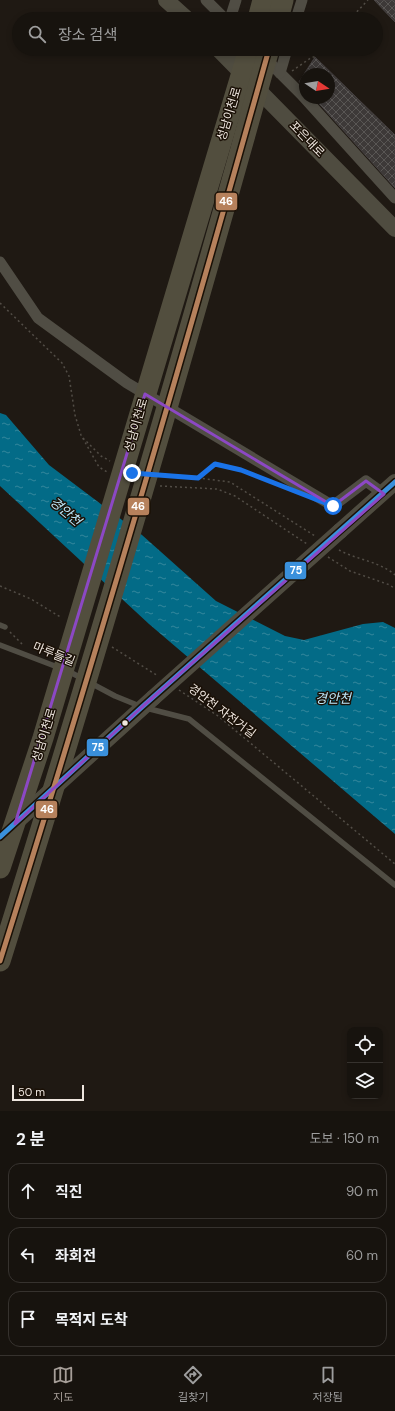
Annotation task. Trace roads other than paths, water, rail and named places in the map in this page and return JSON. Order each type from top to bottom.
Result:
[{"type":"highway","points":[[260,12],[263,0]]},
{"type":"highway","points":[[280,12],[283,0]]},
{"type":"highway","name":"성남이천로","points":[[0,868],[43,738],[246,56]]},
{"type":"highway","name":"성남이천로","points":[[0,961],[109,604],[192,324],[267,56]]},
{"type":"street","points":[[166,0],[179,12]]},
{"type":"street","points":[[206,0],[218,12]]},
{"type":"street","points":[[232,12],[236,0]]},
{"type":"street","points":[[298,12],[302,0]]},
{"type":"street","name":"포은대로","points":[[225,56],[395,229]]},
{"type":"street","points":[[263,56],[301,94],[395,198]]},
{"type":"street","points":[[280,73],[285,56]]},
{"type":"street","points":[[0,262],[38,318],[127,383],[174,412],[333,506],[366,481],[384,494]]},
{"type":"street","points":[[0,837],[340,531],[384,494],[395,482]]},
{"type":"lane","name":"마루들길","points":[[0,645],[69,672],[115,696],[148,703],[189,719],[395,885]]},
{"type":"water","name":"경안천","points":[[0,413],[6,415],[49,465],[142,535],[216,601],[285,636],[304,640],[363,624],[383,622],[395,628],[395,834],[149,624],[0,486]]}]
